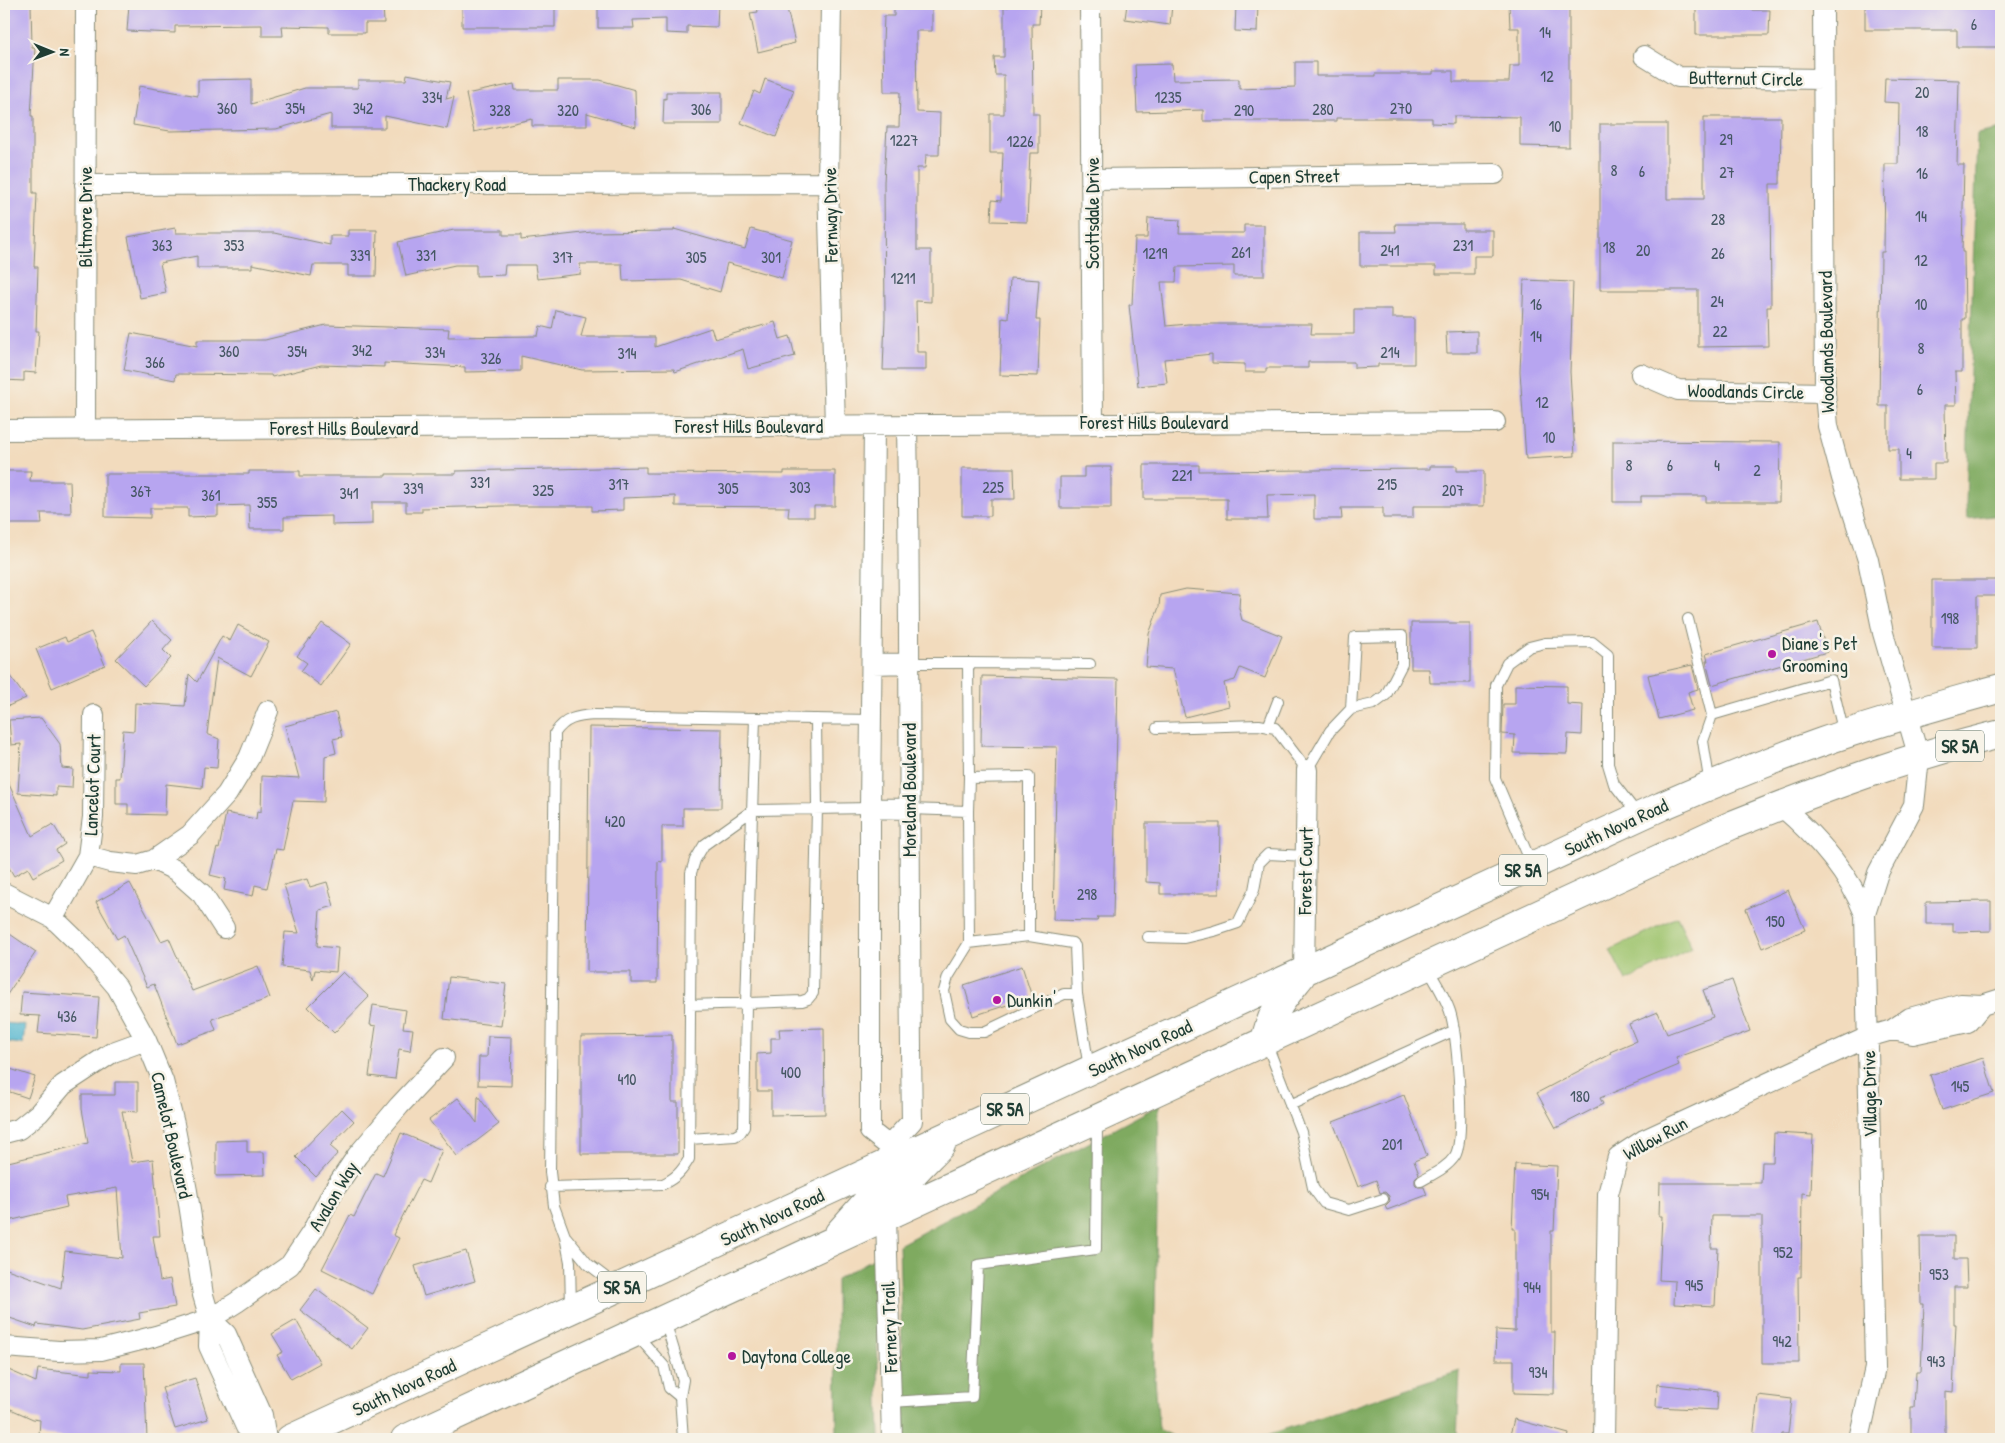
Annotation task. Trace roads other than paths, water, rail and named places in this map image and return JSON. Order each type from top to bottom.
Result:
[{"type":"main road","name":"South Nova Road","points":[[290,1439],[619,1288],[888,1155],[952,1133],[1304,972],[1638,816],[1743,771],[1844,735],[2001,688]]},
{"type":"main road","name":"SR 5A","points":[[404,1439],[1732,825],[1920,758],[2001,734]]},
{"type":"main road","points":[[1265,1041],[1270,1020],[1277,1006],[1304,972]]},
{"type":"main road","points":[[886,1216],[891,1203],[902,1186],[952,1133]]},
{"type":"main road","points":[[834,1240],[871,1197],[888,1155]]},
{"type":"street","name":"Biltmore Drive","points":[[85,430],[86,4]]},
{"type":"street","name":"Fernway Drive","points":[[831,4],[828,183],[834,426]]},
{"type":"street","name":"Scottsdale Drive","points":[[1090,4],[1093,179],[1093,422]]},
{"type":"street","name":"Woodlands Boulevard","points":[[1823,4],[1825,393],[1830,434],[1868,560],[1883,632],[1920,758]]},
{"type":"street","name":"Butternut Circle","points":[[1644,56],[1678,77],[1823,79]]},
{"type":"street","name":"Capen Street","points":[[1093,179],[1495,174]]},
{"type":"street","name":"Thackery Road","points":[[85,185],[828,183]]},
{"type":"street","name":"Woodlands Circle","points":[[1641,374],[1678,390],[1825,393]]},
{"type":"street","name":"Forest Hills Boulevard","points":[[4,430],[874,426],[1093,422],[1495,422]]},
{"type":"street","name":"Moreland Boulevard","points":[[874,426],[870,808],[870,1131],[888,1155],[912,1121],[908,939],[909,664],[907,425]]},
{"type":"street","points":[[872,664],[909,664]]},
{"type":"street","name":"Lancelot Court","points":[[88,856],[110,862],[137,865],[154,860],[190,835],[227,794],[249,758],[268,711]]},
{"type":"street","name":"Lancelot Court","points":[[53,918],[88,856],[93,817],[94,715]]},
{"type":"street","name":"Village Drive","points":[[1859,1439],[1875,1368],[1865,914],[1878,873],[1914,805],[1920,758]]},
{"type":"street","name":"Forest Court","points":[[1304,972],[1307,770]]},
{"type":"street","points":[[1781,806],[1809,830],[1844,874],[1859,897],[1865,914]]},
{"type":"street","points":[[870,808],[909,809]]},
{"type":"street","points":[[154,860],[175,870],[202,894],[224,928]]},
{"type":"street","name":"Camelot Boulevard","points":[[4,894],[53,918],[82,947],[117,987],[146,1040],[163,1081],[174,1124],[187,1191],[203,1296],[210,1319],[208,1346],[246,1427],[258,1439]]},
{"type":"street","name":"Willow Run","points":[[1604,1439],[1608,1194],[1618,1158],[1644,1140],[1868,1037],[1892,1030],[1913,1034],[1968,1022],[1992,1002]]},
{"type":"street","points":[[4,1133],[19,1129],[39,1113],[63,1085],[113,1052],[146,1040]]},
{"type":"street","name":"Avalon Way","points":[[210,1319],[290,1265],[312,1232],[332,1193],[357,1156],[399,1106],[444,1058]]},
{"type":"street","name":"Fernery Trail","points":[[886,1216],[892,1439]]},
{"type":"street","points":[[4,1346],[59,1351],[101,1350],[156,1336],[210,1319]]},
{"type":"street","name":"Camelot Boulevard","points":[[210,1319],[226,1334],[262,1415],[266,1439]]},
{"type":"lane","points":[[1688,619],[1712,715],[1703,741],[1710,785]]},
{"type":"lane","points":[[1156,728],[1219,728],[1259,725],[1275,728],[1307,770],[1330,731],[1351,709],[1374,704],[1386,695],[1402,664],[1402,636],[1355,637],[1351,709]]},
{"type":"lane","points":[[1532,866],[1495,778],[1496,685],[1507,663],[1529,647],[1546,642],[1592,642],[1608,655],[1608,764],[1614,784],[1638,816]]},
{"type":"lane","points":[[968,663],[969,944],[948,977],[944,991],[950,1019],[959,1029],[969,1032],[984,1032],[1064,994],[1077,994]]},
{"type":"lane","points":[[909,664],[1090,664]]},
{"type":"lane","points":[[1712,715],[1831,680],[1844,735]]},
{"type":"lane","points":[[1268,727],[1278,701]]},
{"type":"lane","points":[[570,1310],[570,1262],[565,1236],[554,1206],[550,1187],[555,733],[560,726],[572,718],[594,715],[872,720]]},
{"type":"lane","points":[[689,1139],[736,1136],[744,1127],[755,718]]},
{"type":"lane","points":[[690,1004],[802,1001],[808,999],[813,993],[817,808],[816,719]]},
{"type":"lane","points":[[969,778],[1029,777],[1029,936]]},
{"type":"lane","points":[[550,1187],[663,1184],[672,1180],[681,1172],[689,1159],[691,873],[695,860],[704,846],[753,810],[870,808]]},
{"type":"lane","points":[[909,809],[968,811]]},
{"type":"lane","points":[[1148,936],[1184,938],[1238,923],[1254,890],[1259,863],[1268,854],[1305,856]]},
{"type":"lane","points":[[969,944],[1029,936],[1072,943],[1075,946],[1077,994],[1089,1071]]},
{"type":"lane","points":[[1421,1181],[1444,1168],[1455,1155],[1458,1138],[1459,1070],[1450,1014],[1427,966]]},
{"type":"lane","points":[[1290,1105],[1453,1031]]},
{"type":"lane","points":[[1265,1041],[1301,1132],[1314,1188],[1324,1203],[1349,1210],[1383,1200]]},
{"type":"lane","points":[[891,1402],[972,1397],[978,1265],[1096,1249],[1097,1118]]},
{"type":"lane","points":[[565,1236],[588,1264],[619,1288]]},
{"type":"lane","points":[[664,1318],[684,1380],[680,1397],[684,1439]]},
{"type":"lane","points":[[636,1333],[664,1366],[669,1388],[680,1397]]},
{"type":"water","points":[[4,1023],[25,1025],[23,1044],[4,1042]]},
{"type":"place","name":"Diane's Pet Grooming","points":[[1772,654]]},
{"type":"place","name":"Dunkin'","points":[[997,1000]]},
{"type":"place","name":"Daytona College","points":[[732,1356]]}]
